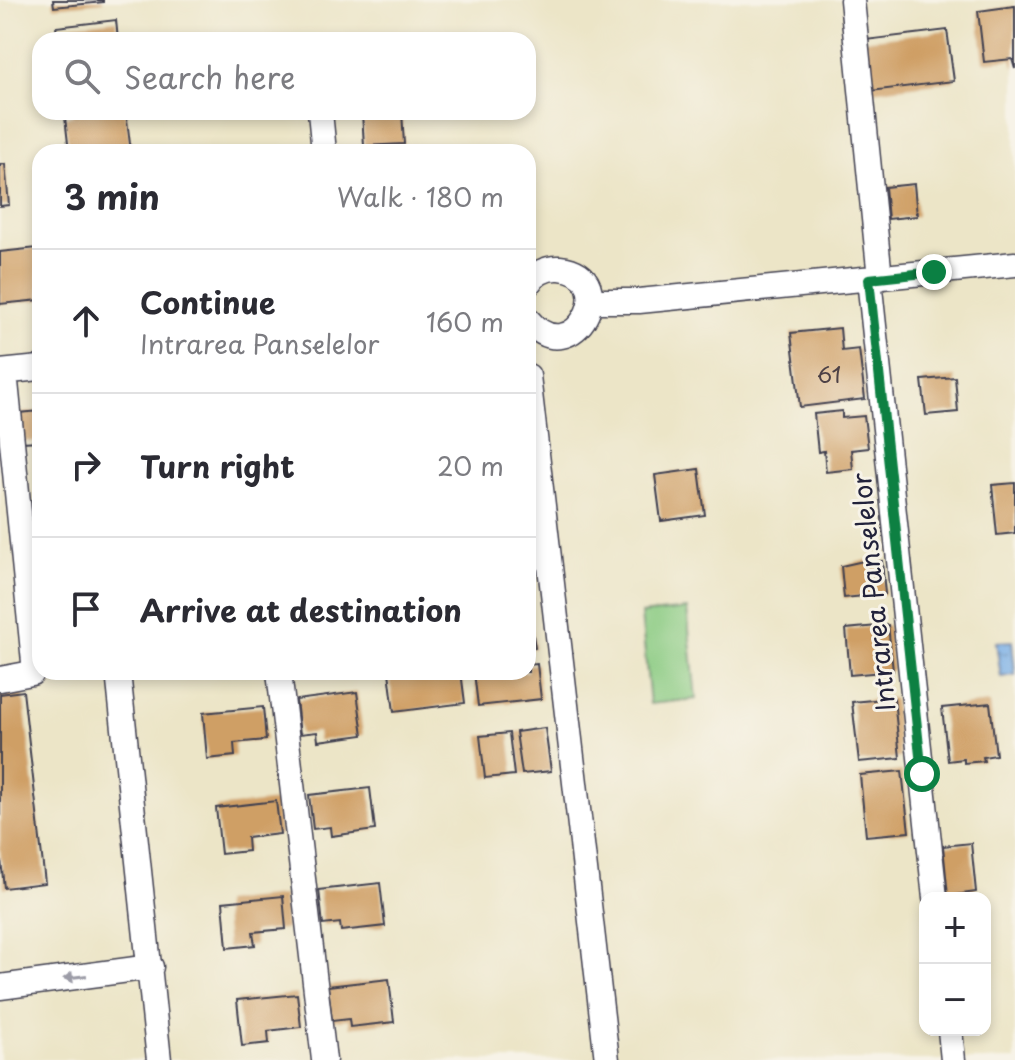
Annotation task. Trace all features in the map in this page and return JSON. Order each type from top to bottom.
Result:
[{"type":"street","name":"Intrarea Panselelor","points":[[852,0],[874,279],[934,892]]},
{"type":"street","points":[[321,120],[323,144]]},
{"type":"street","points":[[591,301],[639,301],[1015,264]]},
{"type":"street","points":[[536,275],[540,271],[563,268],[574,272],[589,290],[591,301],[584,323],[575,330],[553,336],[536,329]]},
{"type":"street","points":[[32,369],[2,372],[32,644]]},
{"type":"street","points":[[536,445],[607,1060]]},
{"type":"street","points":[[0,679],[32,673]]},
{"type":"street","points":[[119,680],[159,1060]]},
{"type":"street","points":[[280,680],[324,1060]]},
{"type":"street","points":[[0,987],[151,967]]},
{"type":"street","points":[[951,1036],[953,1060]]},
{"type":"green space","points":[[687,609],[696,699],[650,704],[641,614]]},
{"type":"water","points":[[1012,641],[1015,675],[1001,677],[996,642]]},
{"type":"building","points":[[53,0],[103,0],[103,2],[54,7]]},
{"type":"building","points":[[1015,6],[1015,69],[1012,59],[984,62],[978,11]]},
{"type":"building","points":[[116,20],[117,32],[57,32],[56,27]]},
{"type":"building","points":[[947,30],[954,81],[871,91],[865,40]]},
{"type":"building","points":[[65,120],[127,120],[130,144],[68,144]]},
{"type":"building","points":[[362,120],[402,120],[404,144],[364,144]]},
{"type":"building","points":[[5,164],[9,205],[0,206],[0,165]]},
{"type":"building","points":[[914,184],[917,216],[888,219],[885,187]]},
{"type":"building","points":[[32,249],[32,301],[0,304],[0,252]]},
{"type":"building","points":[[840,328],[842,351],[859,349],[865,399],[800,407],[791,333]]},
{"type":"building","points":[[955,377],[958,412],[926,415],[922,380]]},
{"type":"building","points":[[842,411],[842,418],[864,416],[868,448],[851,450],[853,469],[826,472],[824,451],[818,452],[814,414]]},
{"type":"building","points":[[32,412],[32,441],[21,442],[19,413]]},
{"type":"building","points":[[699,469],[705,515],[661,521],[655,475]]},
{"type":"building","points":[[1015,483],[1015,533],[997,535],[992,485]]},
{"type":"building","points":[[868,560],[868,563],[882,561],[885,594],[844,598],[841,566]]},
{"type":"building","points":[[888,625],[893,671],[850,675],[846,629]]},
{"type":"building","points":[[536,664],[541,699],[478,706],[475,680],[536,680]]},
{"type":"building","points":[[390,680],[462,680],[465,703],[394,712]]},
{"type":"building","points":[[23,691],[45,883],[4,888],[0,850],[0,694]]},
{"type":"building","points":[[357,692],[363,735],[318,741],[317,732],[300,734],[296,700]]},
{"type":"building","points":[[894,698],[900,758],[859,762],[852,702]]},
{"type":"building","points":[[990,703],[996,755],[983,757],[984,761],[948,761],[942,708]]},
{"type":"building","points":[[263,707],[266,740],[234,743],[235,756],[207,759],[203,713]]},
{"type":"building","points":[[545,728],[551,771],[522,774],[516,732]]},
{"type":"building","points":[[509,733],[514,775],[485,778],[480,736]]},
{"type":"building","points":[[902,771],[909,832],[866,836],[860,775]]},
{"type":"building","points":[[370,788],[375,830],[331,836],[330,827],[313,829],[309,795]]},
{"type":"building","points":[[276,801],[280,834],[247,838],[248,851],[221,854],[216,808]]},
{"type":"building","points":[[971,843],[976,892],[948,892],[943,846]]},
{"type":"building","points":[[380,883],[385,926],[341,931],[340,923],[323,925],[319,890]]},
{"type":"building","points":[[283,896],[286,929],[253,932],[255,945],[227,948],[223,902]]},
{"type":"building","points":[[389,979],[394,1022],[350,1027],[349,1019],[332,1021],[328,986]]},
{"type":"building","points":[[297,994],[301,1027],[268,1031],[269,1043],[242,1046],[237,1000]]},
{"type":"route","points":[[922,774],[869,279],[934,272]]}]
